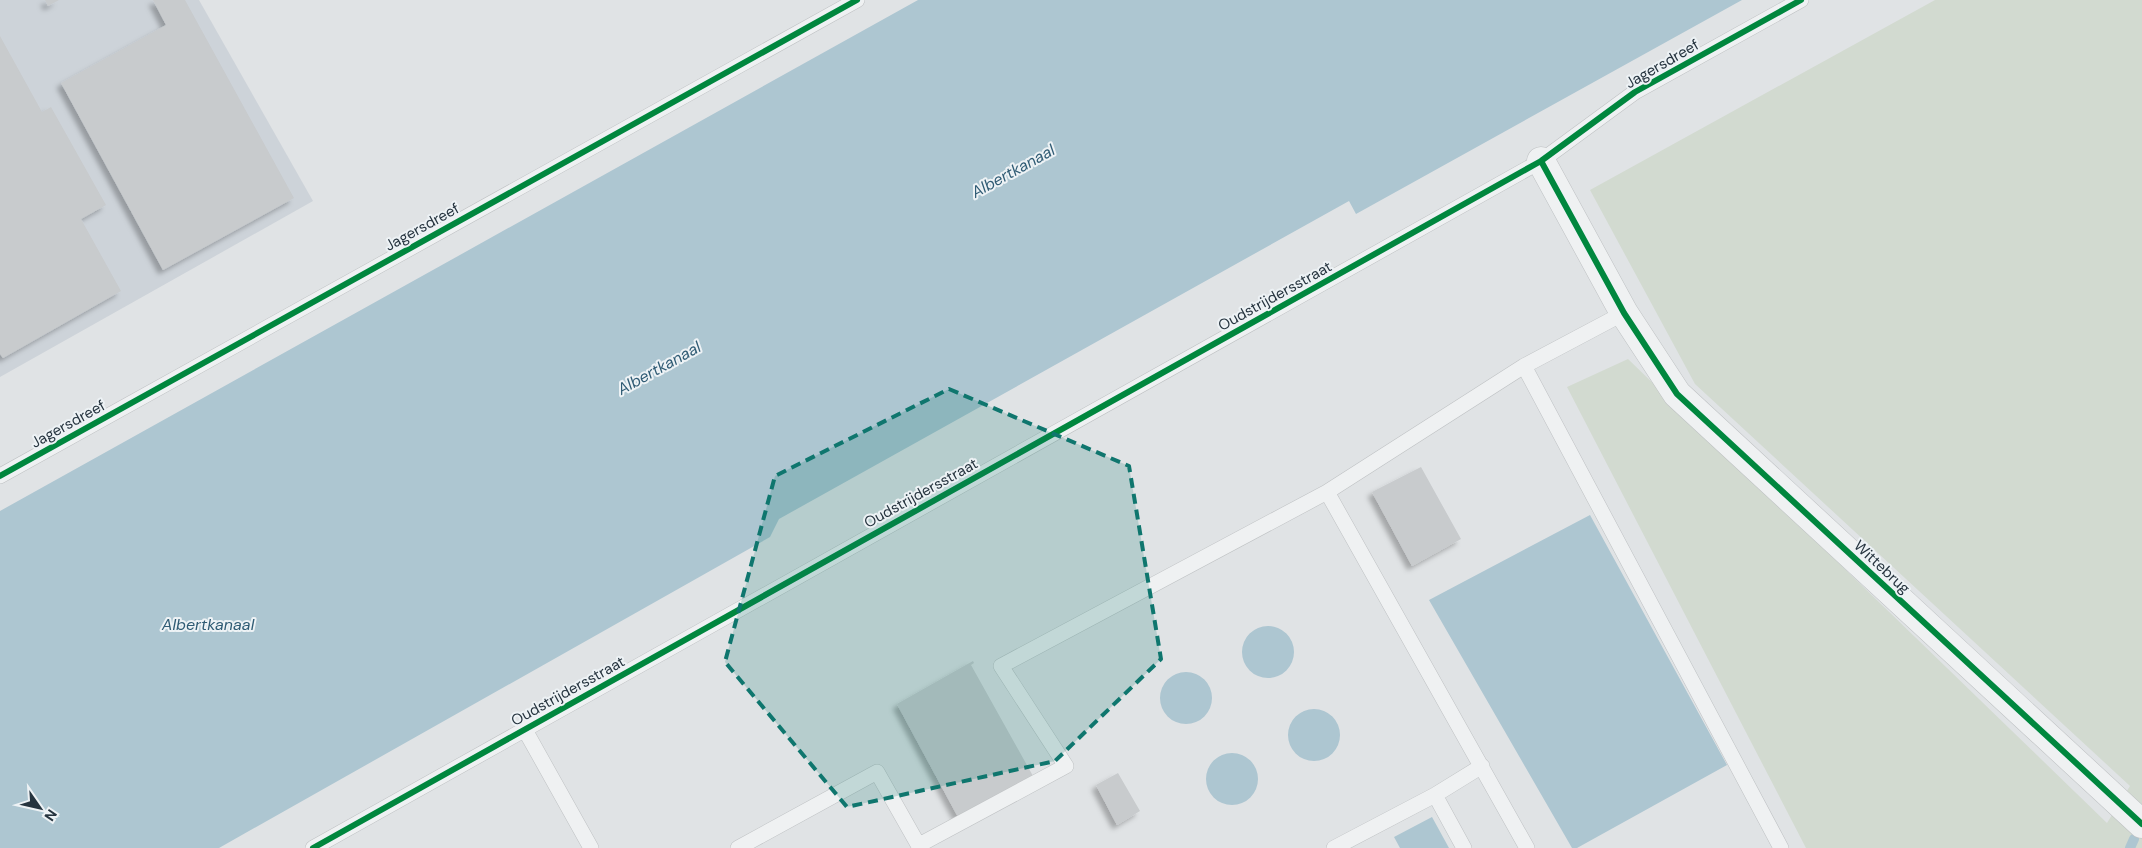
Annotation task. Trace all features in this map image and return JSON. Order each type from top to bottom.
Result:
[{"type":"street","name":"Wittebrug","points":[[1541,161],[1624,313],[1677,394],[2142,824]]},
{"type":"lane","name":"Jagersdreef","points":[[0,476],[857,0]]},
{"type":"lane","name":"Jagersdreef","points":[[1541,161],[1635,92],[1801,0]]},
{"type":"lane","name":"Oudstrijdersstraat","points":[[313,848],[1541,161]]},
{"type":"lane","points":[[738,848],[877,772],[919,846],[1066,766],[1002,666],[1327,492],[1524,366],[1624,313]]},
{"type":"lane","points":[[1524,366],[1782,848]]},
{"type":"lane","points":[[1327,492],[1527,848]]},
{"type":"lane","points":[[525,730],[591,848]]},
{"type":"lane","points":[[1334,848],[1435,795],[1482,766]]},
{"type":"lane","points":[[1435,795],[1464,848]]},
{"type":"highlighted area","points":[[949,389],[1129,466],[1161,659],[1055,761],[847,807],[725,662],[775,476]]},
{"type":"shaded area","points":[[0,0],[199,0],[313,201],[0,377]]},
{"type":"shaded area","points":[[1935,0],[2142,0],[2142,848],[1806,848],[1567,387],[1628,359],[2107,823],[2130,786],[1695,384],[1590,190]]},
{"type":"water","name":"Albertkanaal","points":[[918,0],[1742,0],[1356,214],[1349,201],[779,519],[770,537],[219,848],[0,848],[0,511]]},
{"type":"water","points":[[1590,515],[1727,765],[1577,848],[1572,848],[1429,600]]},
{"type":"water","points":[[1263,626],[1273,626],[1287,633],[1294,647],[1294,657],[1287,671],[1273,678],[1263,678],[1253,674],[1246,667],[1242,657],[1242,647],[1246,637],[1253,630]]},
{"type":"water","points":[[1181,672],[1191,672],[1205,679],[1212,693],[1212,703],[1205,717],[1191,724],[1181,724],[1171,720],[1164,713],[1160,703],[1160,693],[1164,683],[1171,676]]},
{"type":"water","points":[[1309,709],[1319,709],[1333,716],[1340,730],[1340,740],[1333,754],[1319,761],[1309,761],[1299,757],[1292,750],[1288,740],[1288,730],[1292,720],[1299,713]]},
{"type":"water","points":[[1227,753],[1237,753],[1251,760],[1258,774],[1258,784],[1251,798],[1237,805],[1227,805],[1217,801],[1210,794],[1206,784],[1206,774],[1210,764],[1217,757]]},
{"type":"water","points":[[1432,817],[1449,848],[1400,848],[1394,837]]},
{"type":"building","points":[[45,0],[59,0],[48,6]]},
{"type":"building","points":[[153,0],[185,0],[294,198],[163,270],[61,83],[166,25]]},
{"type":"building","points":[[0,36],[42,112],[51,107],[106,205],[81,219],[121,291],[3,358],[0,354]]},
{"type":"building","points":[[1421,467],[1461,539],[1412,566],[1372,492]]},
{"type":"building","points":[[973,661],[974,663],[971,665],[1033,776],[958,817],[897,704]]},
{"type":"building","points":[[1118,773],[1140,811],[1117,825],[1096,785]]},
{"type":"waterway","points":[[2130,848],[2134,839]]},
{"type":"cycle path","points":[[0,476],[857,0]]},
{"type":"cycle path","points":[[313,848],[1541,161],[1635,92],[1801,0]]},
{"type":"cycle path","points":[[1541,161],[1624,313],[1677,394],[2142,824]]}]
